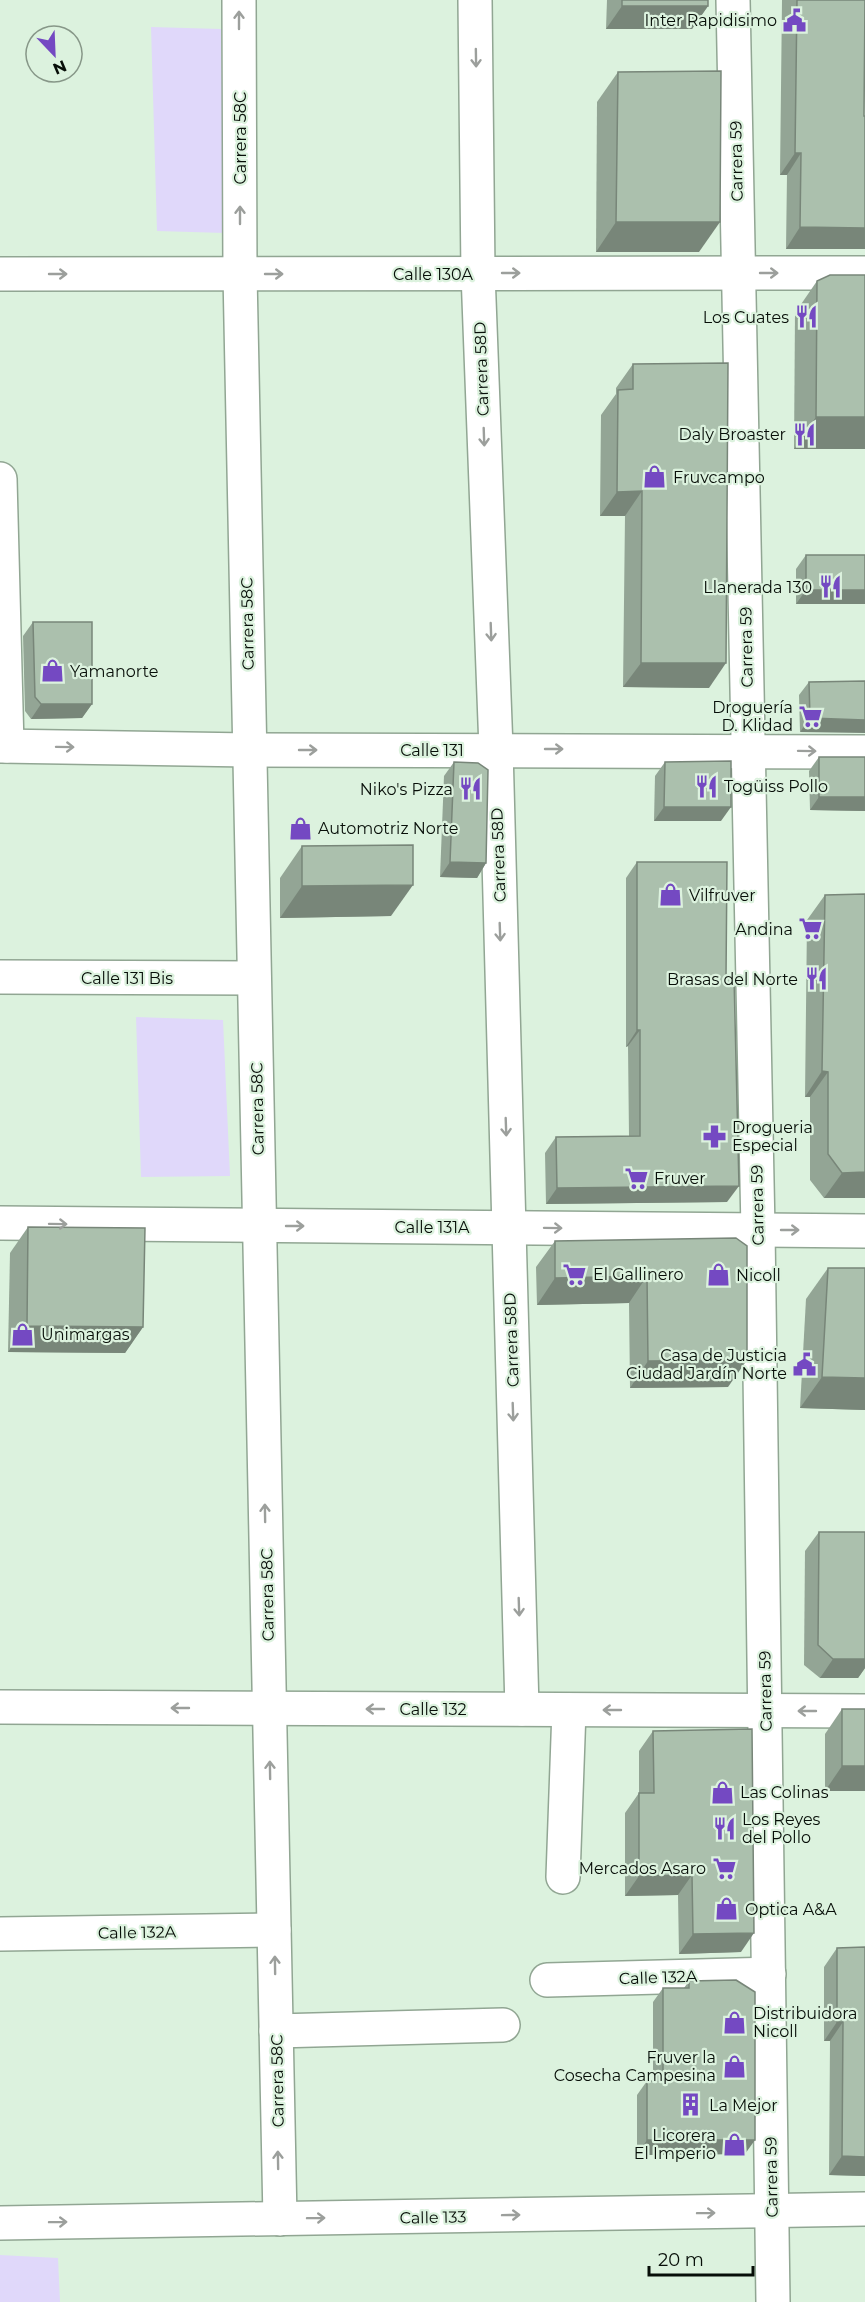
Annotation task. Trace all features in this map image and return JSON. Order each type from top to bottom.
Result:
[{"type":"street","name":"Carrera 58C","points":[[239,0],[240,274],[280,2219]]},
{"type":"street","name":"Carrera 58D","points":[[475,0],[478,273],[496,749],[522,1709]]},
{"type":"street","name":"Carrera 59","points":[[733,0],[758,1230],[773,2302]]},
{"type":"street","name":"Calle 130A","points":[[0,274],[865,273]]},
{"type":"street","points":[[0,479],[3,746]]},
{"type":"street","name":"Calle 131","points":[[3,746],[249,750],[496,749],[865,752]]},
{"type":"street","name":"Calle 131 Bis","points":[[0,977],[254,978]]},
{"type":"street","name":"Calle 131A","points":[[0,1223],[865,1231]]},
{"type":"street","name":"Calle 132","points":[[0,1707],[865,1711]]},
{"type":"street","points":[[563,1877],[569,1710]]},
{"type":"street","name":"Calle 132A","points":[[0,1934],[274,1930]]},
{"type":"street","name":"Calle 132A","points":[[547,1980],[768,1974]]},
{"type":"street","points":[[276,2031],[503,2025]]},
{"type":"street","name":"Calle 133","points":[[0,2223],[865,2209]]},
{"type":"shaded area","points":[[151,27],[221,29],[225,233],[157,231]]},
{"type":"shaded area","points":[[136,1017],[223,1020],[230,1176],[141,1177]]},
{"type":"shaded area","points":[[0,2255],[58,2258],[60,2302],[0,2302]]},
{"type":"building","points":[[622,0],[708,0],[708,6],[622,6]]},
{"type":"building","points":[[797,0],[865,0],[865,228],[800,227],[801,153],[795,153]]},
{"type":"building","points":[[721,71],[720,222],[616,222],[618,72]]},
{"type":"building","points":[[830,275],[865,275],[865,417],[816,417],[817,281]]},
{"type":"building","points":[[728,363],[726,663],[641,663],[642,491],[617,492],[618,390],[633,389],[633,364]]},
{"type":"building","points":[[806,555],[865,555],[865,590],[806,590]]},
{"type":"building","name":"Yamanorte","points":[[33,622],[92,622],[92,704],[41,704],[35,697]]},
{"type":"building","points":[[865,681],[865,720],[810,718],[809,682]]},
{"type":"building","points":[[819,757],[865,757],[865,797],[819,797]]},
{"type":"building","points":[[731,761],[731,807],[664,807],[665,762]]},
{"type":"building","points":[[454,762],[478,763],[488,770],[486,863],[450,862]]},
{"type":"building","points":[[413,845],[413,885],[302,886],[302,846]]},
{"type":"building","points":[[637,862],[727,862],[726,978],[734,977],[739,1186],[557,1188],[556,1137],[640,1136],[640,1030],[637,1030]]},
{"type":"building","points":[[865,894],[865,1172],[842,1173],[828,1154],[828,1072],[822,1071],[825,895]]},
{"type":"building","points":[[28,1227],[145,1228],[143,1327],[27,1326]]},
{"type":"building","points":[[736,1238],[747,1246],[747,1360],[648,1361],[647,1276],[555,1278],[555,1241]]},
{"type":"building","points":[[828,1268],[865,1268],[865,1378],[822,1377]]},
{"type":"building","points":[[819,1532],[865,1532],[865,1659],[833,1659],[818,1645]]},
{"type":"building","points":[[842,1709],[865,1709],[865,1766],[842,1766]]},
{"type":"building","points":[[752,1729],[754,1933],[693,1934],[692,1875],[639,1876],[639,1793],[654,1793],[653,1731]]},
{"type":"building","points":[[865,1947],[865,2157],[842,2156],[843,2022],[837,2022],[837,1948]]},
{"type":"building","points":[[736,1980],[755,1992],[755,2140],[647,2140],[647,2081],[663,2081],[663,1988],[689,1988],[689,1981]]},
{"type":"place","name":"Inter Rapidisimo","points":[[795,20]]},
{"type":"place","name":"Los Cuates","points":[[807,317]]},
{"type":"place","name":"Daly Broaster","points":[[804,434]]},
{"type":"place","name":"Fruvcampo","points":[[655,477]]},
{"type":"place","name":"Llanerada 130","points":[[830,587]]},
{"type":"place","name":"Yamanorte","points":[[52,671]]},
{"type":"place","name":"Droguería D. Klidad","points":[[811,716]]},
{"type":"place","name":"Togüiss Pollo","points":[[706,786]]},
{"type":"place","name":"Niko's Pizza","points":[[471,789]]},
{"type":"place","name":"Automotriz Norte","points":[[300,828]]},
{"type":"place","name":"Vilfruver","points":[[671,895]]},
{"type":"place","name":"Andina","points":[[811,929]]},
{"type":"place","name":"Brasas del Norte","points":[[816,979]]},
{"type":"place","name":"Drogueria Especial","points":[[714,1136]]},
{"type":"place","name":"Fruver","points":[[636,1178]]},
{"type":"place","name":"El Gallinero","points":[[575,1274]]},
{"type":"place","name":"Nicoll","points":[[718,1275]]},
{"type":"place","name":"Unimargas","points":[[23,1334]]},
{"type":"place","name":"Casa de Justicia Ciudad Jardín Norte","points":[[805,1364]]},
{"type":"place","name":"Las Colinas","points":[[722,1792]]},
{"type":"place","name":"Los Reyes del Pollo","points":[[724,1828]]},
{"type":"place","name":"Mercados Asaro","points":[[724,1868]]},
{"type":"place","name":"Optica A&A","points":[[727,1909]]},
{"type":"place","name":"Distribuidora Nicoll","points":[[735,2022]]},
{"type":"place","name":"Fruver la Cosecha Campesina","points":[[734,2066]]},
{"type":"place","name":"La Mejor","points":[[691,2105]]},
{"type":"place","name":"Licorera El Imperio","points":[[734,2144]]}]
